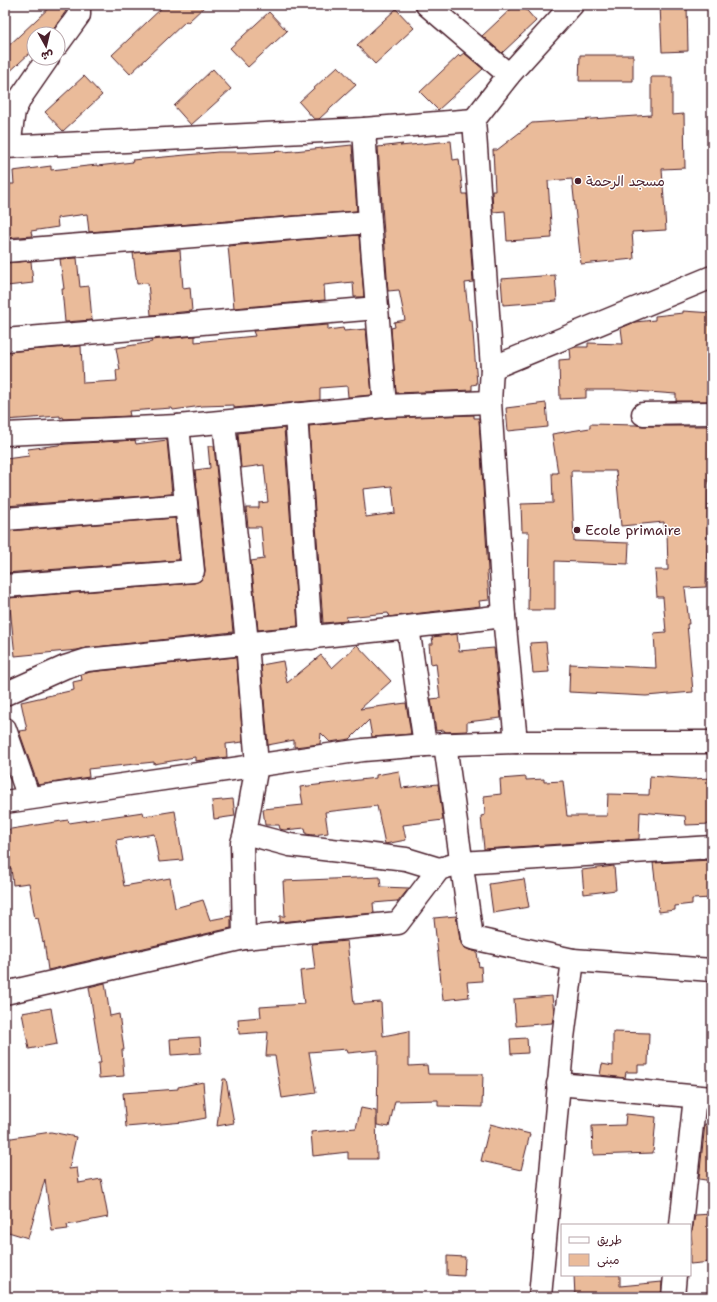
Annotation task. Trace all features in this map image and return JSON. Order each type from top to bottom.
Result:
[{"type":"street","points":[[66,33],[79,14],[80,5]]},
{"type":"street","points":[[428,5],[509,75]]},
{"type":"street","points":[[516,742],[504,616],[490,402],[492,368],[474,120],[509,75],[572,5]]},
{"type":"street","points":[[42,66],[14,110],[7,147],[364,129],[474,120]]},
{"type":"street","points":[[364,129],[385,406]]},
{"type":"street","points":[[5,251],[370,222]]},
{"type":"street","points":[[492,368],[712,277]]},
{"type":"street","points":[[5,340],[377,308]]},
{"type":"street","points":[[5,434],[178,426],[385,406],[490,402]]},
{"type":"street","points":[[296,414],[311,638]]},
{"type":"street","points":[[643,414],[712,414]]},
{"type":"street","points":[[224,422],[257,765],[242,843],[244,938]]},
{"type":"street","points":[[5,586],[193,571],[178,426]]},
{"type":"street","points":[[5,519],[186,505]]},
{"type":"street","points":[[5,694],[65,667],[87,660],[408,628],[504,616]]},
{"type":"street","points":[[408,628],[461,863],[472,938],[573,960],[712,970]]},
{"type":"street","points":[[5,729],[29,798]]},
{"type":"street","points":[[5,802],[363,750],[435,745],[516,742],[712,742]]},
{"type":"street","points":[[245,833],[290,845],[406,859],[439,869],[461,863],[712,847]]},
{"type":"street","points":[[5,993],[244,938],[398,924],[439,869]]},
{"type":"street","points":[[540,1297],[558,1084],[573,960]]},
{"type":"street","points":[[558,1084],[704,1097],[681,1224]]},
{"type":"street","points":[[672,1297],[675,1276]]},
{"type":"building","points":[[52,5],[61,5],[66,11],[56,26],[30,26]]},
{"type":"building","points":[[165,5],[206,5],[188,22],[186,21],[130,74],[112,55]]},
{"type":"building","points":[[515,5],[522,5],[536,21],[502,53],[482,36]]},
{"type":"building","points":[[660,5],[687,5],[688,51],[662,52]]},
{"type":"building","points":[[396,9],[414,28],[375,64],[357,45]]},
{"type":"building","points":[[269,12],[287,31],[248,67],[230,48]]},
{"type":"building","points":[[26,29],[26,57],[5,76],[5,49]]},
{"type":"building","points":[[464,53],[483,69],[438,110],[420,92],[459,55],[460,56]]},
{"type":"building","points":[[580,55],[633,55],[633,81],[579,81]]},
{"type":"building","points":[[338,66],[356,85],[319,119],[314,119],[299,102]]},
{"type":"building","points":[[213,69],[231,89],[191,125],[174,106]]},
{"type":"building","points":[[84,76],[102,95],[63,131],[45,112]]},
{"type":"building","name":"مسجد الرحمة","points":[[651,77],[672,77],[672,115],[684,114],[685,168],[662,169],[666,230],[632,232],[634,259],[581,264],[572,179],[548,181],[552,238],[507,241],[505,211],[493,212],[492,191],[495,191],[493,150],[497,150],[532,123],[651,115]]},
{"type":"building","points":[[451,141],[453,160],[459,159],[463,194],[467,194],[473,282],[465,283],[469,320],[472,320],[477,384],[472,385],[472,390],[396,393],[391,328],[395,327],[394,322],[405,320],[399,290],[388,291],[378,147]]},
{"type":"building","points":[[352,145],[357,211],[89,232],[87,214],[57,218],[58,227],[31,231],[32,236],[5,238],[5,184],[14,184],[13,171],[51,166],[51,170],[97,166],[133,162],[132,160],[218,152],[249,153],[285,151],[284,152]]},
{"type":"building","points":[[359,235],[364,297],[354,297],[353,282],[324,285],[325,300],[234,308],[228,246]]},
{"type":"building","points":[[180,250],[183,288],[190,287],[192,311],[151,315],[148,283],[137,284],[133,253]]},
{"type":"building","points":[[77,258],[80,287],[89,286],[92,320],[65,322],[62,289],[64,289],[60,259]]},
{"type":"building","points":[[31,261],[33,283],[7,286],[5,263]]},
{"type":"building","points":[[555,275],[557,301],[503,305],[501,279]]},
{"type":"building","points":[[683,311],[712,313],[711,377],[708,377],[708,401],[676,401],[676,394],[621,390],[586,390],[586,398],[560,399],[559,360],[571,359],[570,349],[576,347],[588,347],[588,343],[623,344],[621,328],[635,322],[655,320],[655,316],[683,313]]},
{"type":"building","points":[[328,325],[328,330],[343,328],[344,331],[366,329],[372,395],[348,397],[347,386],[320,388],[320,400],[234,408],[234,405],[202,406],[173,410],[172,408],[129,411],[130,416],[64,419],[63,417],[60,418],[60,416],[5,420],[5,352],[81,346],[83,383],[117,381],[116,370],[120,370],[116,348],[152,342],[151,340],[195,336],[195,342],[255,336],[253,331]]},
{"type":"building","points":[[546,403],[548,427],[508,431],[506,408]]},
{"type":"building","points":[[474,415],[474,418],[479,418],[489,600],[479,601],[480,606],[388,617],[390,615],[388,613],[346,617],[347,621],[323,623],[309,426],[386,418]],"holes":[[[392,486],[395,513],[366,517],[363,489]]]},
{"type":"building","points":[[590,424],[709,426],[711,441],[709,441],[706,587],[685,588],[689,624],[687,624],[693,692],[646,696],[569,692],[570,664],[656,668],[654,633],[666,632],[663,597],[657,597],[655,570],[668,570],[667,532],[664,532],[664,522],[621,526],[616,471],[571,471],[574,541],[629,543],[628,564],[555,561],[555,610],[528,610],[529,532],[522,532],[521,504],[553,503],[552,473],[558,473],[552,434],[590,428]]},
{"type":"building","points":[[284,428],[298,626],[258,630],[251,561],[264,559],[261,527],[248,527],[246,508],[259,508],[259,503],[268,502],[264,465],[241,468],[238,433]]},
{"type":"building","points":[[135,440],[136,444],[167,440],[172,494],[5,506],[5,459],[29,456],[28,449],[66,444]]},
{"type":"building","points":[[208,446],[214,446],[233,632],[15,656],[9,598],[194,583],[200,581],[204,576],[205,570],[195,470],[210,468]]},
{"type":"building","points":[[175,518],[179,560],[5,573],[5,535],[8,535],[8,531]]},
{"type":"building","points":[[457,634],[459,651],[494,648],[501,718],[467,722],[467,731],[436,731],[431,699],[440,698],[436,663],[431,664],[429,644],[433,644],[432,637]]},
{"type":"building","points":[[546,642],[549,672],[533,673],[530,643]]},
{"type":"building","points":[[357,645],[391,681],[360,709],[406,703],[411,734],[372,737],[369,720],[350,739],[330,742],[321,733],[320,744],[294,747],[294,740],[268,745],[261,665],[283,661],[287,683],[321,655],[332,668]]},
{"type":"building","points":[[236,657],[243,742],[226,744],[227,757],[195,761],[195,757],[154,764],[154,762],[88,769],[89,777],[38,785],[19,731],[27,730],[21,702],[74,690],[73,682],[82,680],[81,675],[90,672]]},
{"type":"building","points":[[399,771],[402,788],[438,784],[443,820],[403,825],[406,840],[385,844],[377,806],[325,812],[328,833],[313,835],[306,834],[305,828],[284,830],[280,829],[279,825],[265,825],[263,809],[303,805],[300,787],[376,778],[376,775]]},
{"type":"building","points":[[650,776],[691,779],[712,778],[712,824],[686,825],[685,816],[640,812],[639,839],[484,849],[481,816],[485,815],[484,796],[501,794],[500,779],[526,777],[526,780],[544,779],[544,782],[563,781],[567,816],[607,816],[608,794],[649,795]]},
{"type":"building","points":[[233,799],[235,816],[214,819],[212,801]]},
{"type":"building","points":[[175,811],[183,860],[159,862],[154,834],[116,840],[124,886],[170,878],[175,908],[203,900],[210,920],[231,916],[231,928],[48,970],[44,941],[43,942],[38,918],[35,919],[29,883],[13,885],[11,868],[5,869],[5,830],[68,820],[69,823],[143,812],[144,816]]},
{"type":"building","points":[[712,860],[712,898],[692,899],[692,904],[675,906],[675,910],[659,912],[653,863]]},
{"type":"building","points":[[614,866],[616,890],[584,894],[582,870]]},
{"type":"building","points":[[380,877],[381,887],[409,888],[397,903],[397,901],[373,903],[374,913],[280,922],[280,916],[285,916],[283,881]]},
{"type":"building","points":[[524,879],[529,907],[493,913],[489,884]]},
{"type":"building","points":[[456,916],[460,940],[463,946],[469,950],[477,952],[479,967],[481,966],[482,981],[467,982],[469,997],[443,1000],[434,918]]},
{"type":"building","points":[[347,941],[354,1004],[381,1002],[383,1036],[409,1031],[409,1066],[427,1065],[428,1074],[483,1074],[482,1107],[438,1106],[438,1100],[395,1101],[389,1127],[377,1125],[378,1050],[348,1053],[347,1049],[309,1052],[316,1093],[282,1098],[275,1056],[266,1056],[268,1032],[239,1034],[238,1019],[261,1017],[260,1007],[304,1004],[300,971],[315,969],[312,944]]},
{"type":"building","points":[[105,983],[110,1016],[119,1014],[124,1050],[122,1050],[124,1076],[99,1078],[98,1063],[101,1063],[89,987]]},
{"type":"building","points":[[552,996],[554,1013],[552,1023],[516,1026],[514,999]]},
{"type":"building","points":[[51,1008],[57,1044],[29,1049],[22,1013]]},
{"type":"building","points":[[613,1032],[649,1033],[648,1065],[638,1065],[638,1072],[626,1072],[625,1078],[600,1075],[602,1064],[613,1066]]},
{"type":"building","points":[[200,1037],[201,1053],[171,1055],[170,1039]]},
{"type":"building","points":[[527,1038],[528,1053],[511,1054],[510,1039]]},
{"type":"building","points":[[223,1079],[226,1079],[234,1123],[217,1126]]},
{"type":"building","points":[[203,1082],[206,1118],[184,1122],[126,1127],[123,1093],[178,1089],[178,1087]]},
{"type":"building","points":[[361,1108],[376,1111],[377,1159],[348,1159],[348,1152],[313,1156],[311,1132],[356,1128]]},
{"type":"building","points":[[626,1114],[656,1117],[653,1153],[593,1155],[592,1126],[625,1125]]},
{"type":"building","points":[[490,1124],[530,1134],[521,1170],[481,1161]]},
{"type":"building","points":[[705,1124],[712,1125],[712,1181],[699,1179]]},
{"type":"building","points":[[51,1132],[76,1137],[69,1169],[77,1168],[79,1183],[101,1179],[108,1217],[67,1225],[68,1229],[52,1231],[45,1179],[28,1238],[5,1231],[5,1139]]},
{"type":"building","points":[[712,1214],[712,1262],[691,1264],[691,1232],[695,1215]]},
{"type":"building","points":[[447,1256],[465,1257],[464,1276],[447,1275]]},
{"type":"building","points":[[574,1276],[620,1276],[620,1286],[662,1282],[661,1297],[575,1297]]},
{"type":"place","name":"مسجد الرحمة","points":[[578,181]]},
{"type":"place","name":"Ecole primaire","points":[[577,530]]}]
